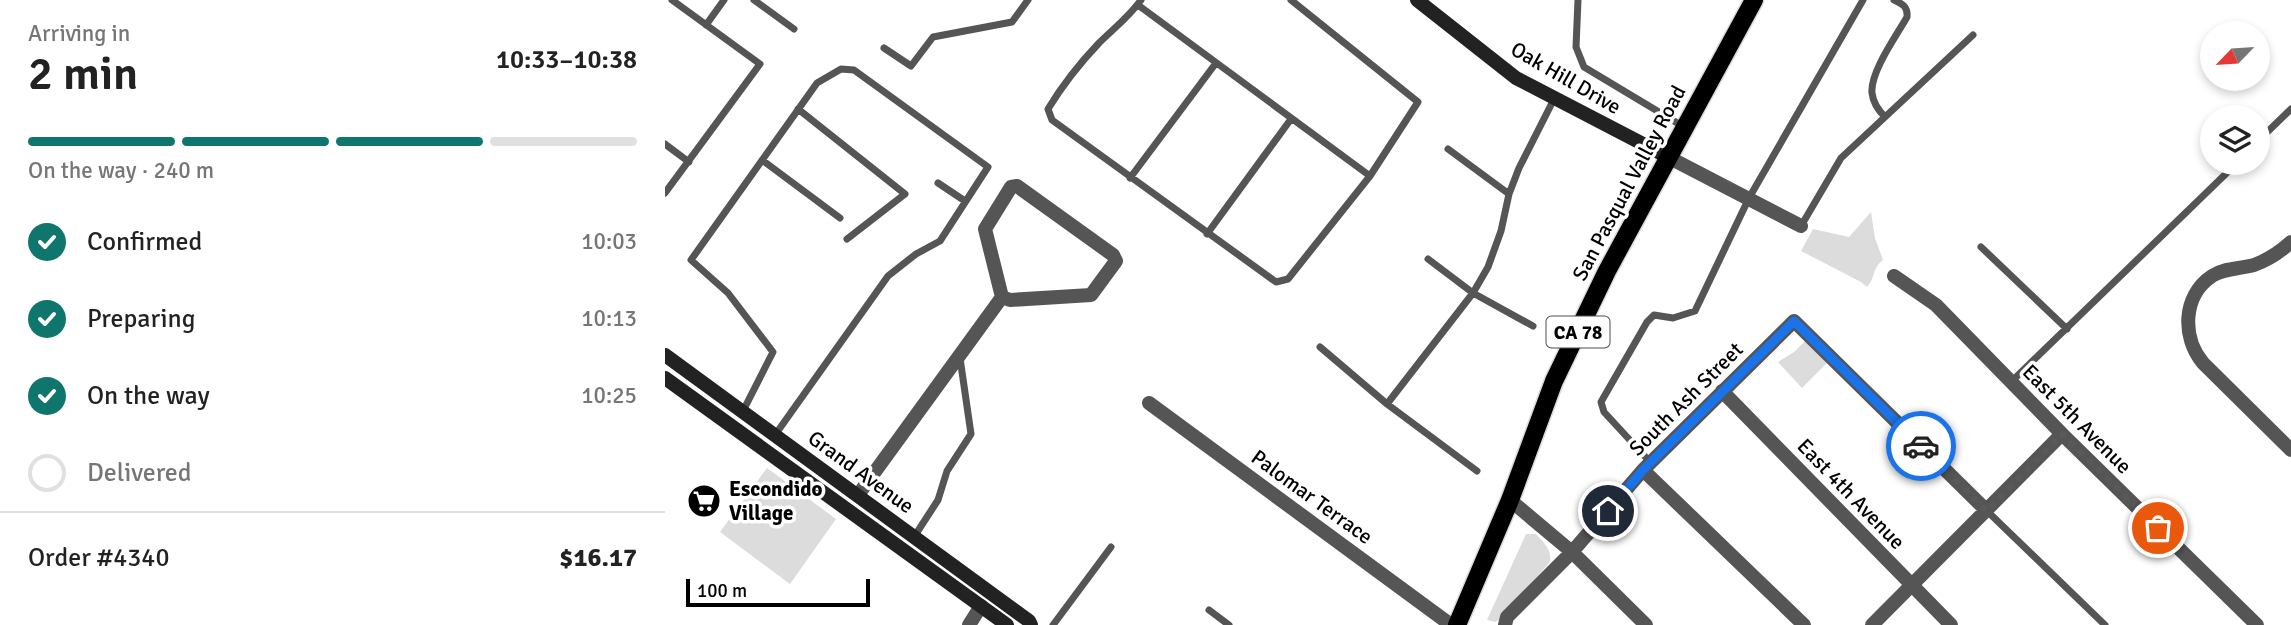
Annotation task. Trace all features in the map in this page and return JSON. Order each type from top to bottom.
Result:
[{"type":"main road","name":"Oak Hill Drive","points":[[1417,0],[1516,78],[1668,158]]},
{"type":"main road","name":"San Pasqual Valley Road","points":[[1457,625],[1510,500],[1554,381],[1607,271],[1753,0]]},
{"type":"main road","name":"Grand Avenue","points":[[665,355],[1031,625]]},
{"type":"main road","name":"Grand Avenue","points":[[665,378],[1007,625]]},
{"type":"street","points":[[1668,158],[1801,226]]},
{"type":"street","points":[[1017,186],[1116,261],[1091,295],[1010,300],[1002,297],[985,229],[1011,187],[1017,186]]},
{"type":"street","points":[[2291,242],[2279,253],[2255,265],[2226,270],[2212,276],[2193,296],[2187,332],[2203,363],[2291,450]]},
{"type":"street","name":"East 5th Avenue","points":[[1894,276],[1936,305],[2010,383],[2254,624]]},
{"type":"street","points":[[858,495],[1002,297]]},
{"type":"street","name":"South Ash Street","points":[[1504,625],[1507,617],[1572,552],[1647,467],[1794,321],[1987,511]]},
{"type":"street","name":"East 4th Avenue","points":[[1722,391],[1951,625]]},
{"type":"street","name":"Palomar Terrace","points":[[1149,403],[1451,625]]},
{"type":"street","points":[[1872,625],[2062,434]]},
{"type":"street","points":[[1647,467],[1804,625]]},
{"type":"street","points":[[1510,500],[1572,552],[1646,625]]},
{"type":"street","points":[[969,625],[981,606]]},
{"type":"lane","points":[[665,193],[760,64],[673,0]]},
{"type":"lane","points":[[706,25],[724,0]]},
{"type":"lane","points":[[754,0],[794,29]]},
{"type":"lane","points":[[884,48],[911,66],[933,37],[1012,22],[1028,0]]},
{"type":"lane","points":[[1291,0],[1418,102],[1370,176],[1288,279],[1276,282],[1052,120],[1048,109],[1060,89],[1099,43],[1126,19],[1140,2],[1216,63],[1370,176]]},
{"type":"lane","points":[[1578,0],[1576,47],[1584,67],[1685,127]]},
{"type":"lane","points":[[1647,467],[1639,450],[1604,412],[1601,402],[1647,322],[1654,315],[1673,318],[1695,311],[1749,198],[1863,0]]},
{"type":"lane","points":[[1885,117],[1872,92],[1875,75],[1907,17],[1903,4],[1894,0]]},
{"type":"lane","points":[[1801,226],[1841,158],[1973,36]]},
{"type":"lane","points":[[1130,178],[1216,63]]},
{"type":"lane","points":[[743,411],[773,352],[727,293],[691,260],[817,83],[841,69],[853,69],[988,167],[940,241],[916,254],[888,276],[775,435]]},
{"type":"lane","points":[[1387,404],[1473,293],[1488,267],[1518,168],[1554,99]]},
{"type":"lane","points":[[798,109],[905,194],[847,239]]},
{"type":"lane","points":[[2270,129],[2291,109]]},
{"type":"lane","points":[[1207,233],[1291,119]]},
{"type":"lane","points":[[665,144],[689,162]]},
{"type":"lane","points":[[1448,149],[1509,194]]},
{"type":"lane","points":[[762,160],[840,218]]},
{"type":"lane","points":[[2010,383],[2225,175]]},
{"type":"lane","points":[[938,183],[965,201]]},
{"type":"lane","points":[[1982,247],[2067,329]]},
{"type":"lane","points":[[1428,259],[1473,293],[1533,326]]},
{"type":"lane","points":[[1320,347],[1387,404],[1477,471]]},
{"type":"lane","points":[[914,537],[938,500],[947,471],[971,434],[959,354]]},
{"type":"lane","points":[[1987,511],[2105,625]]},
{"type":"lane","points":[[1053,625],[1111,547]]},
{"type":"lane","points":[[1209,610],[1229,625]]},
{"type":"shaded area","points":[[1871,212],[1875,238],[1883,260],[1877,266],[1867,287],[1801,251],[1813,229],[1849,237]]},
{"type":"shaded area","points":[[1806,340],[1827,363],[1802,388],[1778,362]]},
{"type":"shaded area","points":[[767,468],[836,519],[790,584],[720,532]]},
{"type":"shaded area","points":[[1526,534],[1536,534],[1544,543],[1550,553],[1550,562],[1499,620],[1487,620]]},
{"type":"way so far","points":[[1921,446],[1987,511],[2062,434],[2158,528]]},
{"type":"place","name":"Escondido Village","points":[[704,501]]},
{"type":"route","points":[[1608,511],[1643,470],[1794,321],[1921,446]]}]
